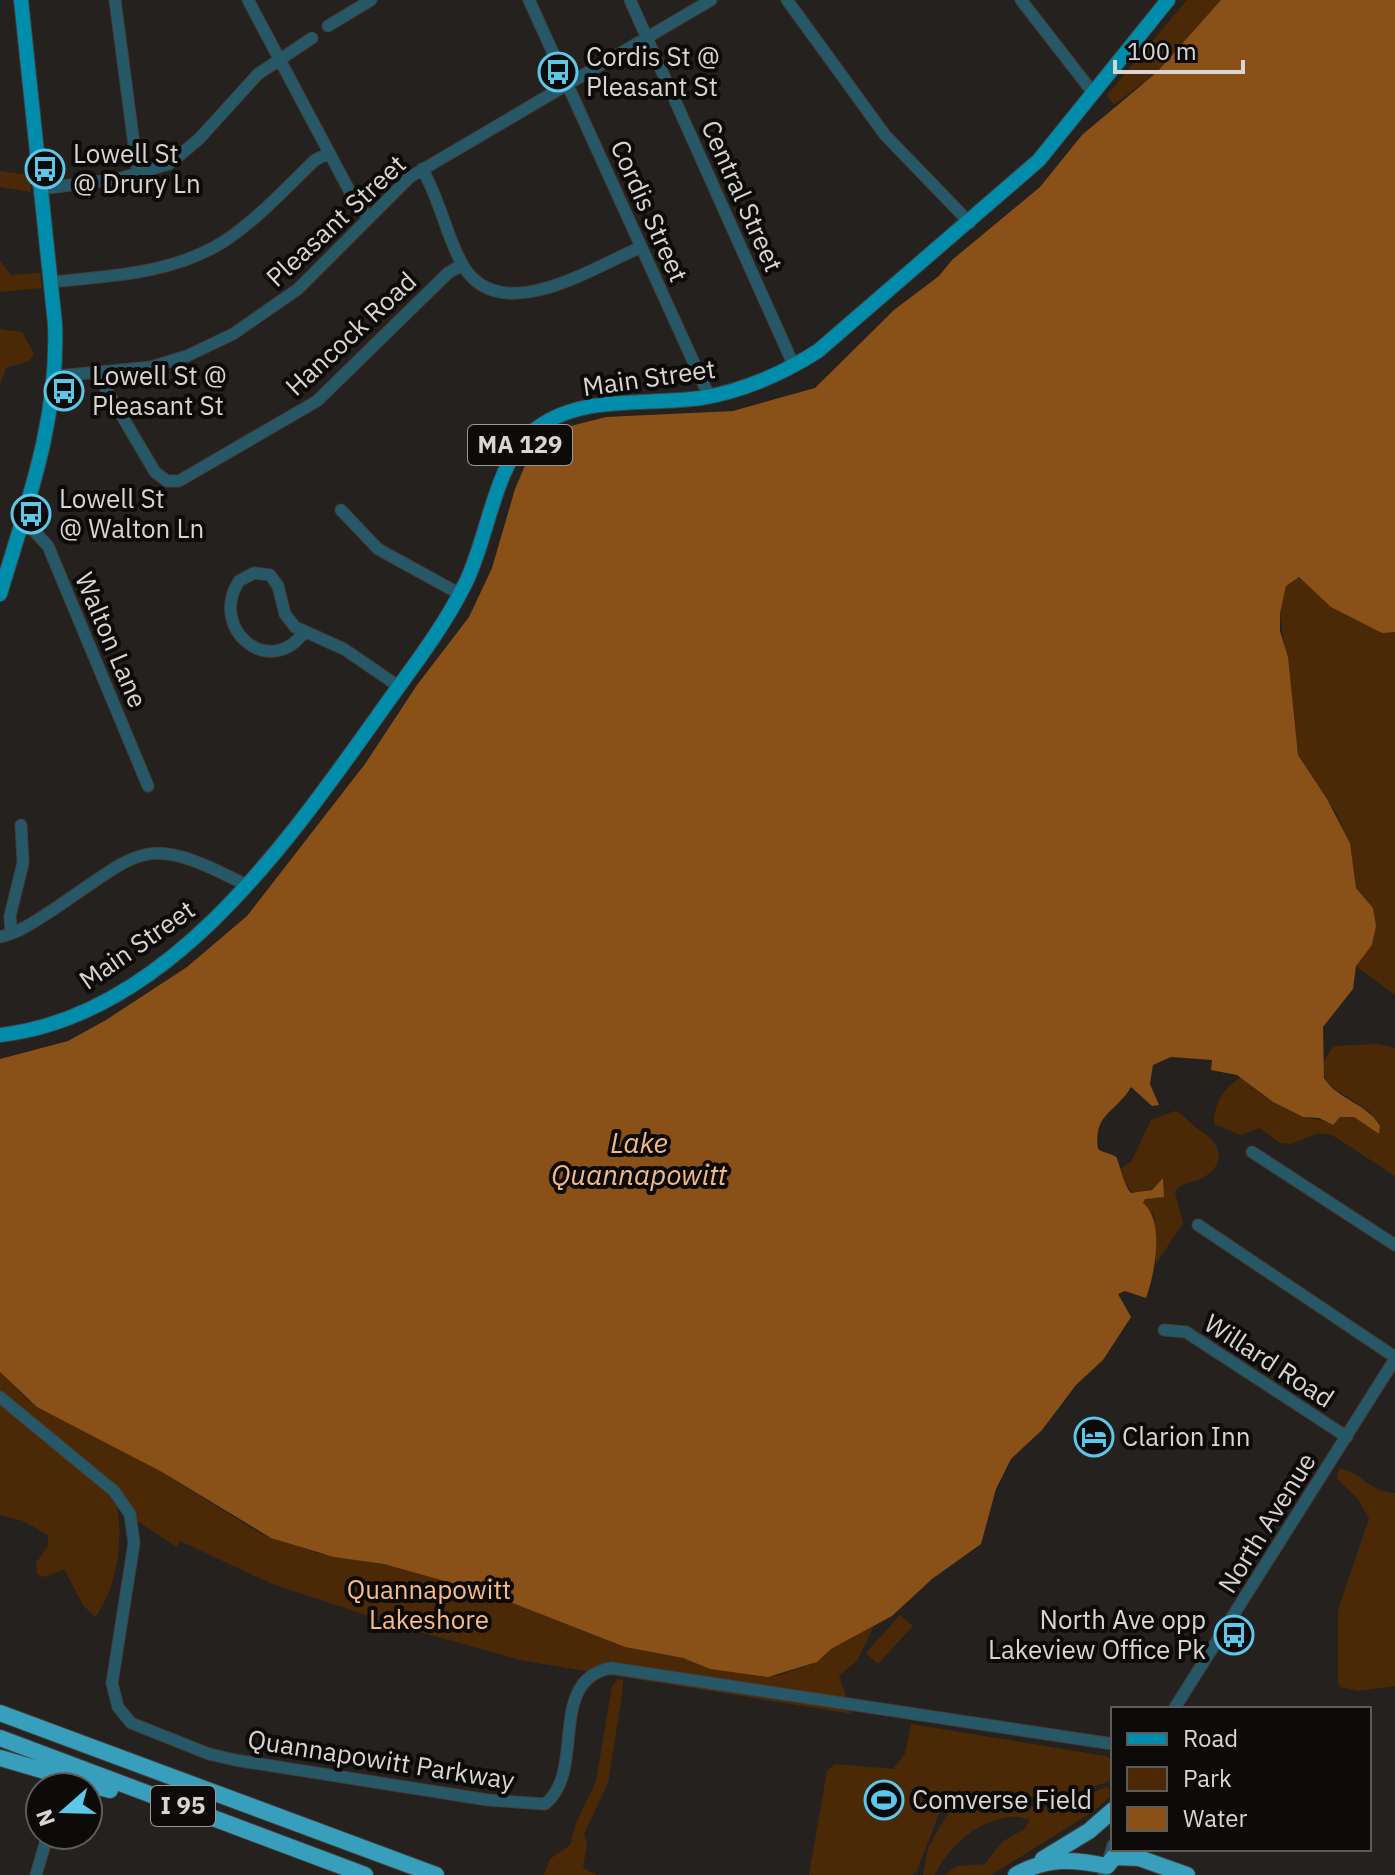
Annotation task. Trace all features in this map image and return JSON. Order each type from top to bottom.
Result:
[{"type":"highway","points":[[0,1704],[63,1736]]},
{"type":"highway","name":"I 95","points":[[0,1713],[436,1875]]},
{"type":"highway","name":"I 95","points":[[0,1738],[365,1875]]},
{"type":"highway","points":[[0,1758],[219,1820]]},
{"type":"highway","points":[[1016,1875],[1089,1831],[1111,1812]]},
{"type":"highway","points":[[1156,1851],[1197,1875]]},
{"type":"highway","points":[[1033,1865],[1076,1860],[1105,1870],[1114,1857],[1125,1854],[1187,1875]]},
{"type":"main road","points":[[0,594],[45,440],[57,376],[51,282],[21,0]]},
{"type":"main road","name":"Main Street","points":[[0,1035],[48,1026],[101,1003],[194,939],[246,885],[334,775],[460,594],[478,556],[508,468],[532,432],[562,416],[604,404],[709,396],[748,386],[794,366],[831,342],[1048,152],[1168,0]]},
{"type":"street","points":[[115,0],[138,175]]},
{"type":"street","points":[[248,0],[357,205],[368,216]]},
{"type":"street","points":[[328,26],[371,0]]},
{"type":"street","name":"Cordis Street","points":[[529,0],[709,396]]},
{"type":"street","name":"Central Street","points":[[630,0],[794,366]]},
{"type":"street","name":"Pleasant Street","points":[[57,376],[151,367],[178,359],[260,317],[298,289],[368,216],[422,169],[711,0]]},
{"type":"street","points":[[787,0],[885,135],[970,223]]},
{"type":"street","points":[[1021,0],[1094,94]]},
{"type":"street","points":[[40,189],[138,175],[169,164],[189,149],[253,79],[312,38]]},
{"type":"street","points":[[51,282],[135,272],[200,254],[241,228],[315,160],[329,153]]},
{"type":"street","points":[[422,169],[462,265],[487,288],[522,295],[641,247]]},
{"type":"street","name":"Hancock Road","points":[[103,373],[106,389],[157,475],[167,481],[179,481],[317,401],[447,274],[462,265]]},
{"type":"street","points":[[341,510],[378,549],[460,594]]},
{"type":"street","name":"Walton Lane","points":[[22,518],[48,546],[148,786]]},
{"type":"street","points":[[304,632],[292,645],[280,650],[263,650],[244,640],[236,630],[230,610],[239,581],[254,573],[270,575],[278,586],[287,617],[304,632],[344,649],[398,686]]},
{"type":"street","points":[[6,935],[23,863],[21,825]]},
{"type":"street","points":[[6,935],[129,859],[145,853],[163,852],[186,857],[246,885]]},
{"type":"street","points":[[1252,1152],[1395,1245]]},
{"type":"street","points":[[1198,1225],[1395,1358]]},
{"type":"street","name":"Willard Road","points":[[1164,1330],[1186,1332],[1347,1437]]},
{"type":"street","name":"North Avenue","points":[[1175,1707],[1395,1358]]},
{"type":"street","name":"Quannapowitt Parkway","points":[[0,1397],[114,1491],[130,1514],[134,1543],[112,1683],[118,1707],[140,1728],[209,1754],[488,1800],[545,1804],[554,1797],[563,1780],[577,1693],[591,1676],[611,1668],[1111,1744]]},
{"type":"street","points":[[36,1875],[43,1851]]},
{"type":"green space","points":[[1187,0],[1221,0],[1157,72],[1114,105],[1107,95]]},
{"type":"green space","points":[[0,171],[30,175],[31,192],[0,187]]},
{"type":"green space","points":[[0,261],[11,275],[40,273],[42,288],[0,292]]},
{"type":"green space","points":[[0,329],[22,332],[34,354],[29,361],[6,368],[0,384]]},
{"type":"green space","points":[[1295,576],[1326,600],[1395,632],[1395,995],[1356,966],[1374,940],[1373,908],[1356,888],[1350,843],[1338,816],[1298,755],[1280,613],[1286,586]]},
{"type":"green space","points":[[1377,1044],[1395,1048],[1395,1176],[1332,1135],[1319,1133],[1291,1144],[1280,1143],[1259,1128],[1241,1135],[1214,1124],[1222,1096],[1242,1077],[1270,1100],[1294,1113],[1333,1125],[1340,1117],[1354,1117],[1379,1134],[1380,1126],[1369,1111],[1326,1083],[1323,1063],[1333,1046]]},
{"type":"green space","points":[[1175,1111],[1207,1135],[1216,1147],[1218,1160],[1210,1172],[1181,1185],[1175,1192],[1183,1223],[1156,1264],[1154,1216],[1143,1203],[1145,1199],[1163,1194],[1163,1179],[1152,1189],[1134,1194],[1120,1176],[1120,1169],[1131,1162],[1151,1120]]},
{"type":"green space","name":"Quannapowitt Lakeshore","points":[[0,1372],[28,1400],[162,1472],[261,1534],[318,1553],[384,1564],[487,1593],[625,1647],[683,1658],[710,1669],[777,1676],[817,1662],[831,1649],[874,1626],[857,1661],[839,1675],[852,1714],[524,1661],[409,1629],[272,1584],[180,1541],[177,1547],[117,1508],[119,1549],[113,1579],[95,1617],[83,1605],[64,1569],[46,1577],[37,1574],[36,1563],[48,1546],[48,1535],[23,1521],[0,1515]]},
{"type":"green space","points":[[1339,1468],[1380,1490],[1395,1493],[1395,1686],[1359,1691],[1340,1687],[1338,1681],[1338,1610],[1369,1519],[1359,1500],[1337,1479]]},
{"type":"green space","points":[[900,1615],[913,1626],[878,1664],[866,1653]]},
{"type":"green space","points":[[618,1679],[623,1680],[622,1695],[608,1783],[584,1834],[587,1844],[583,1868],[597,1875],[544,1875],[550,1859],[570,1845],[576,1823],[596,1781],[612,1686]]},
{"type":"green space","name":"Comverse Field","points":[[911,1724],[1106,1756],[1111,1759],[1111,1781],[1056,1799],[957,1792],[944,1801],[917,1871],[912,1875],[809,1875],[827,1771],[835,1764],[893,1769],[905,1754]]},
{"type":"green space","points":[[1107,1786],[1111,1793],[1094,1811],[991,1875],[945,1875],[957,1866],[985,1864],[1002,1842],[1024,1829],[1030,1820],[1016,1817],[987,1823],[961,1840],[935,1875],[923,1875],[928,1848],[955,1801],[1020,1800],[1037,1808],[1067,1806]]},
{"type":"water","name":"Lake Quannapowitt","points":[[1221,0],[1395,0],[1395,632],[1382,633],[1331,607],[1299,577],[1286,586],[1280,613],[1280,631],[1288,657],[1298,755],[1327,799],[1350,843],[1356,888],[1373,908],[1376,926],[1372,945],[1356,966],[1353,989],[1323,1027],[1324,1078],[1337,1092],[1374,1118],[1380,1126],[1379,1134],[1354,1117],[1340,1117],[1333,1125],[1319,1118],[1303,1117],[1273,1102],[1237,1075],[1211,1070],[1212,1060],[1171,1057],[1153,1065],[1150,1084],[1159,1105],[1152,1106],[1131,1087],[1102,1120],[1097,1137],[1098,1149],[1116,1157],[1131,1193],[1152,1190],[1163,1178],[1164,1197],[1145,1199],[1143,1203],[1150,1211],[1156,1234],[1155,1262],[1146,1298],[1125,1291],[1118,1294],[1131,1317],[1103,1360],[1076,1385],[1042,1430],[1011,1459],[996,1489],[981,1544],[932,1579],[892,1616],[831,1649],[817,1662],[768,1677],[710,1669],[683,1658],[625,1647],[487,1593],[384,1564],[334,1557],[271,1538],[162,1472],[37,1407],[0,1372],[0,1059],[68,1041],[106,1020],[187,967],[247,916],[365,764],[417,685],[469,617],[492,568],[515,489],[529,456],[543,439],[567,427],[606,417],[733,411],[815,388],[894,310],[939,276],[952,260],[1040,187],[1082,135],[1157,72]]},
{"type":"place","name":"Cordis St @ Pleasant St","points":[[558,72]]},
{"type":"place","name":"Lowell St @ Drury Ln","points":[[45,169]]},
{"type":"place","name":"Lowell St @ Pleasant St","points":[[64,391]]},
{"type":"place","name":"Lowell St @ Walton Ln","points":[[31,514]]},
{"type":"place","name":"Clarion Inn","points":[[1094,1437]]},
{"type":"place","name":"North Ave opp Lakeview Office Pk","points":[[1234,1635]]},
{"type":"place","name":"Comverse Field","points":[[884,1800]]}]
